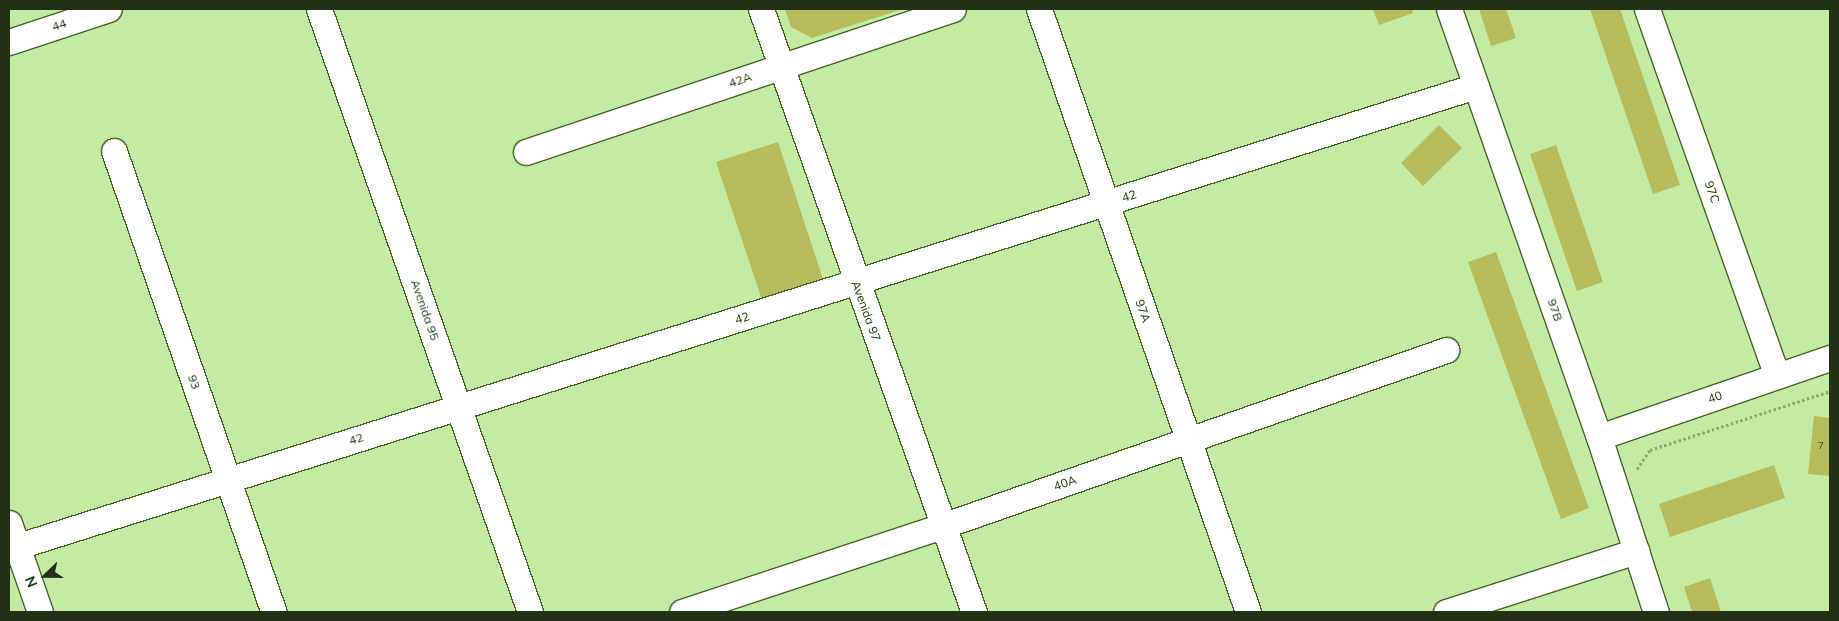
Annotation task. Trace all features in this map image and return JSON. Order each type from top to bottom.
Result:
[{"type":"street","name":"Avenida 95","points":[[319,9],[530,612]]},
{"type":"street","name":"Avenida 97","points":[[761,9],[856,282],[945,525],[974,612]]},
{"type":"street","name":"42A","points":[[526,152],[953,9]]},
{"type":"street","name":"97A","points":[[1039,9],[1248,612]]},
{"type":"street","name":"97B","points":[[1449,9],[1599,437],[1656,612]]},
{"type":"street","name":"97C","points":[[1647,9],[1777,376]]},
{"type":"street","name":"44","points":[[9,42],[103,10]]},
{"type":"street","name":"42","points":[[13,548],[1476,86]]},
{"type":"street","name":"93","points":[[114,151],[274,612]]},
{"type":"street","name":"40A","points":[[682,612],[945,525],[1446,350]]},
{"type":"street","name":"40","points":[[1599,437],[1830,358]]},
{"type":"street","points":[[9,522],[13,548],[40,612]]},
{"type":"street","points":[[1446,612],[1636,551]]},
{"type":"path","points":[[1636,473],[1638,465],[1650,450],[1830,391]]},
{"type":"building","points":[[785,9],[903,9],[812,38],[791,27]]},
{"type":"building","points":[[1373,9],[1412,9],[1413,13],[1379,25]]},
{"type":"building","points":[[1479,9],[1506,9],[1516,38],[1491,46]]},
{"type":"building","points":[[1590,9],[1620,9],[1680,185],[1653,194]]},
{"type":"building","points":[[1439,125],[1462,148],[1423,186],[1401,163]]},
{"type":"building","points":[[778,142],[823,279],[762,300],[716,162]]},
{"type":"building","points":[[1556,145],[1603,282],[1577,291],[1530,154]]},
{"type":"building","points":[[1496,252],[1589,508],[1561,519],[1468,262]]},
{"type":"building","points":[[1814,416],[1830,418],[1830,476],[1808,474]]},
{"type":"building","points":[[1774,465],[1785,498],[1670,537],[1659,504]]},
{"type":"building","points":[[1710,578],[1721,612],[1692,612],[1684,587]]}]
